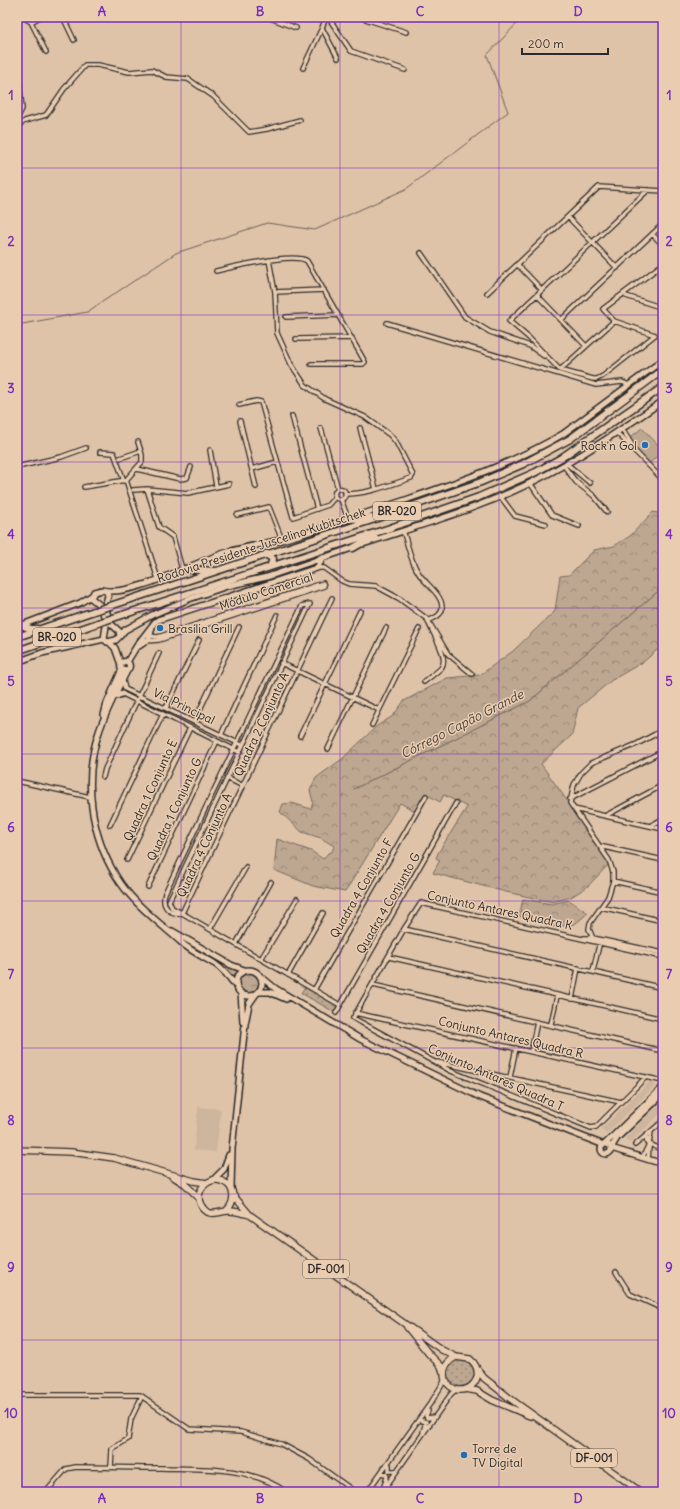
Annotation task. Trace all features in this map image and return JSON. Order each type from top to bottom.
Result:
[{"type":"highway","name":"Rodovia Presidente Juscelino Kubitschek","points":[[44,628],[378,518],[481,482],[542,455],[578,433],[663,370]]},
{"type":"highway","name":"Rodovia Presidente Juscelino Kubitschek","points":[[17,651],[112,618],[387,529],[479,497],[536,472],[583,444],[663,387]]},
{"type":"highway","points":[[656,392],[663,390]]},
{"type":"highway","points":[[348,519],[378,518]]},
{"type":"highway","points":[[353,548],[387,529]]},
{"type":"highway","points":[[266,554],[273,559],[270,567]]},
{"type":"highway","points":[[182,569],[218,571]]},
{"type":"highway","points":[[19,626],[31,629],[44,628]]},
{"type":"highway","name":"BR-020","points":[[17,637],[44,628]]},
{"type":"main road","points":[[19,626],[80,603],[91,596],[94,592],[100,590],[116,592],[158,579],[227,552],[282,540],[474,477],[527,454],[576,426],[663,360]]},
{"type":"main road","points":[[109,642],[135,625],[188,599],[227,586],[267,577],[474,507],[530,484],[565,465],[663,401]]},
{"type":"main road","name":"Módulo Comercial","points":[[125,665],[147,638],[153,625],[158,620],[318,568],[323,558]]},
{"type":"main road","name":"Módulo Comercial","points":[[267,577],[274,582]]},
{"type":"main road","points":[[107,592],[108,596],[105,606],[111,626],[119,631],[120,636],[118,647],[125,665],[123,679],[107,703],[95,748],[90,797],[93,820],[101,846],[116,876],[136,901],[186,947],[219,967],[236,986],[240,993],[244,1035]]},
{"type":"main road","points":[[91,596],[92,600],[102,608],[106,626],[104,639]]},
{"type":"main road","points":[[17,662],[42,653],[104,639],[115,648],[125,665]]},
{"type":"main road","points":[[102,724],[114,697],[125,665]]},
{"type":"main road","points":[[114,697],[122,694]]},
{"type":"main road","points":[[163,926],[231,965],[254,972],[276,989],[362,1040],[452,1084],[504,1107],[577,1135],[610,1151],[635,1155]]},
{"type":"main road","points":[[236,986],[240,975],[247,971]]},
{"type":"main road","points":[[231,1188],[232,1149],[244,1035],[249,1004],[262,984],[260,976]]},
{"type":"main road","points":[[240,993],[250,996],[257,993],[276,994],[304,1006]]},
{"type":"main road","points":[[604,1147],[662,1091]]},
{"type":"main road","points":[[610,1151],[617,1138],[630,1122]]},
{"type":"main road","points":[[617,1138],[617,1144],[622,1151]]},
{"type":"main road","points":[[604,1147],[605,1154],[610,1151],[622,1151],[663,1164]]},
{"type":"main road","points":[[213,1180],[224,1169],[232,1149]]},
{"type":"main road","name":"DF-001","points":[[17,1150],[82,1152],[162,1170],[194,1181],[207,1182],[213,1180]]},
{"type":"main road","name":"DF-001","points":[[162,1170],[185,1184],[199,1198],[202,1206],[207,1212],[215,1214],[226,1211],[250,1215]]},
{"type":"main road","points":[[213,1180],[221,1181],[231,1188]]},
{"type":"main road","points":[[199,1198],[201,1189],[207,1182]]},
{"type":"main road","name":"DF-001","points":[[231,1188],[233,1195],[250,1215],[442,1350],[456,1357],[470,1359],[484,1378],[512,1400],[641,1492]]},
{"type":"main road","points":[[226,1211],[233,1202],[233,1195]]},
{"type":"main road","name":"DF-001","points":[[402,1323],[441,1366],[444,1372]]},
{"type":"main road","points":[[456,1357],[447,1362],[444,1372],[445,1380],[456,1390]]},
{"type":"main road","points":[[466,1389],[477,1380],[478,1370]]},
{"type":"main road","name":"DF-001","points":[[456,1390],[466,1389],[477,1392],[546,1424]]},
{"type":"street","points":[[23,17],[31,22],[46,52]]},
{"type":"street","points":[[31,22],[40,17]]},
{"type":"street","points":[[63,17],[74,40]]},
{"type":"street","points":[[268,17],[296,28]]},
{"type":"street","points":[[303,68],[327,17]]},
{"type":"street","points":[[327,17],[351,51],[405,70]]},
{"type":"street","points":[[359,17],[406,32]]},
{"type":"street","points":[[322,28],[338,58]]},
{"type":"street","points":[[17,59],[22,109],[17,119]]},
{"type":"street","points":[[17,126],[25,121],[46,115],[64,89],[85,65],[98,65],[130,72],[152,70],[166,77],[188,79],[213,96],[248,132],[267,129],[300,120]]},
{"type":"street","points":[[487,293],[599,187],[663,191]]},
{"type":"street","points":[[648,190],[511,319],[510,323],[529,338],[560,370],[578,376],[598,379],[656,335],[614,321],[604,311],[604,306],[663,264]]},
{"type":"street","points":[[568,217],[617,268]]},
{"type":"street","points":[[561,320],[663,224]]},
{"type":"street","points":[[652,234],[663,245]]},
{"type":"street","points":[[421,253],[465,317],[490,332],[530,346],[551,361]]},
{"type":"street","points":[[216,271],[269,260],[305,259],[310,263],[365,363],[310,364]]},
{"type":"street","points":[[269,260],[275,292],[277,333],[291,364],[305,385],[325,399],[365,417],[390,435],[396,442],[413,475],[410,478],[376,489],[357,494],[345,494]]},
{"type":"street","points":[[517,264],[542,290]]},
{"type":"street","points":[[275,292],[324,290]]},
{"type":"street","points":[[536,295],[586,346]]},
{"type":"street","points":[[626,296],[663,308]]},
{"type":"street","points":[[286,317],[338,315]]},
{"type":"street","points":[[560,370],[614,321]]},
{"type":"street","points":[[387,323],[596,385],[622,382],[629,385]]},
{"type":"street","points":[[296,339],[352,338]]},
{"type":"street","points":[[239,405],[256,401],[261,402],[293,517],[328,505],[335,497],[334,494],[338,489]]},
{"type":"street","points":[[292,416],[317,509]]},
{"type":"street","points":[[240,421],[256,487]]},
{"type":"street","points":[[321,428],[338,489],[341,489],[345,494]]},
{"type":"street","points":[[360,428],[376,489]]},
{"type":"street","points":[[619,431],[663,479]]},
{"type":"street","points":[[84,486],[125,481],[138,469],[143,458],[138,442]]},
{"type":"street","points":[[17,467],[61,457],[86,448]]},
{"type":"street","points":[[210,450],[216,486]]},
{"type":"street","points":[[120,458],[141,451]]},
{"type":"street","points":[[100,452],[114,453],[158,579]]},
{"type":"street","points":[[252,469],[277,462]]},
{"type":"street","points":[[565,465],[590,483]]},
{"type":"street","points":[[565,465],[576,482],[594,496],[607,512]]},
{"type":"street","points":[[138,469],[180,479],[187,478],[191,467]]},
{"type":"street","points":[[133,490],[147,489],[188,493],[229,484]]},
{"type":"street","points":[[530,484],[552,515],[579,526]]},
{"type":"street","points":[[147,489],[159,527],[174,537],[182,569]]},
{"type":"street","points":[[340,500],[345,494]]},
{"type":"street","points":[[500,496],[515,516],[546,524]]},
{"type":"street","points":[[335,497],[340,500],[348,519]]},
{"type":"street","points":[[237,515],[269,507],[282,540]]},
{"type":"street","points":[[403,531],[418,572],[443,605],[442,612],[436,618],[428,621]]},
{"type":"street","points":[[318,568],[324,568],[335,578],[349,584],[376,586],[389,592],[428,621],[448,654],[472,674]]},
{"type":"street","name":"Módulo Comercial","points":[[147,638],[159,638],[317,586]]},
{"type":"street","name":"Quadra 2 Conjunto A","points":[[243,786],[332,598]]},
{"type":"street","points":[[182,913],[169,911],[164,902],[164,896],[233,748],[302,606],[310,604],[169,901],[172,908],[182,913],[236,944],[314,990],[340,1004]]},
{"type":"street","points":[[300,736],[360,611]]},
{"type":"street","points":[[221,735],[277,615]]},
{"type":"street","points":[[424,682],[441,668],[445,659],[432,634],[428,621]]},
{"type":"street","points":[[194,722],[239,627]]},
{"type":"street","points":[[328,749],[386,628]]},
{"type":"street","points":[[372,725],[419,629]]},
{"type":"street","points":[[166,708],[199,640]]},
{"type":"street","points":[[280,652],[286,654]]},
{"type":"street","points":[[103,777],[105,769],[159,653]]},
{"type":"street","points":[[281,663],[379,710]]},
{"type":"street","name":"Via Principal","points":[[123,679],[125,689],[242,745]]},
{"type":"street","name":"Via Principal","points":[[117,686],[122,694],[239,752]]},
{"type":"street","points":[[253,707],[259,710]]},
{"type":"street","points":[[110,824],[163,714]]},
{"type":"street","points":[[175,720],[178,714]]},
{"type":"street","points":[[196,731],[199,724]]},
{"type":"street","name":"Quadra 1 Conjunto E","points":[[127,860],[190,728]]},
{"type":"street","points":[[584,939],[592,918],[608,897],[613,881],[612,867],[570,803],[574,785],[581,773],[596,759],[637,744],[663,730]]},
{"type":"street","points":[[228,746],[231,743],[231,739]]},
{"type":"street","name":"Quadra 1 Conjunto G","points":[[148,886],[217,741]]},
{"type":"street","points":[[570,799],[663,751]]},
{"type":"street","points":[[227,778],[243,786]]},
{"type":"street","points":[[17,781],[90,797]]},
{"type":"street","points":[[217,782],[224,785]]},
{"type":"street","points":[[605,816],[663,785]]},
{"type":"street","name":"Quadra 4 Conjunto A","points":[[182,913],[243,786]]},
{"type":"street","name":"Quadra 4 Conjunto F","points":[[314,990],[426,796]]},
{"type":"street","name":"Quadra 4 Conjunto G","points":[[336,1013],[456,803]]},
{"type":"street","points":[[574,809],[663,829]]},
{"type":"street","points":[[650,826],[663,819]]},
{"type":"street","points":[[599,846],[663,860]]},
{"type":"street","points":[[210,929],[246,868]]},
{"type":"street","points":[[176,870],[182,872]]},
{"type":"street","points":[[613,881],[663,892]]},
{"type":"street","points":[[236,944],[271,882]]},
{"type":"street","points":[[261,959],[296,898]]},
{"type":"street","name":"Conjunto Antares Quadra K","points":[[404,929],[419,904],[577,938],[594,939],[600,941]]},
{"type":"street","points":[[601,907],[663,922]]},
{"type":"street","points":[[288,975],[323,913]]},
{"type":"street","points":[[355,1013],[373,985],[404,929],[663,988]]},
{"type":"street","points":[[589,929],[594,939]]},
{"type":"street","points":[[593,971],[600,941]]},
{"type":"street","points":[[600,941],[663,954]]},
{"type":"street","points":[[600,941],[663,957]]},
{"type":"street","points":[[389,957],[663,1019]]},
{"type":"street","points":[[572,999],[578,968]]},
{"type":"street","points":[[373,985],[551,1024],[663,1051]]},
{"type":"street","points":[[551,1024],[557,996]]},
{"type":"street","name":"Conjunto Antares Quadra T","points":[[355,1013],[353,1018],[431,1061],[592,1128],[596,1127],[622,1102]]},
{"type":"street","name":"Conjunto Antares Quadra R","points":[[355,1013],[663,1081]]},
{"type":"street","points":[[531,1051],[537,1022]]},
{"type":"street","points":[[510,1077],[516,1048]]},
{"type":"street","points":[[431,1061],[622,1102],[646,1077]]},
{"type":"street","points":[[452,1071],[454,1066]]},
{"type":"street","points":[[635,1145],[663,1121]]},
{"type":"street","points":[[648,1160],[651,1132]]},
{"type":"street","points":[[646,1136],[646,1141],[649,1145],[663,1150]]},
{"type":"street","points":[[642,1158],[649,1145]]},
{"type":"street","points":[[616,1272],[630,1294],[663,1309]]},
{"type":"street","points":[[369,1492],[445,1380]]},
{"type":"street","points":[[382,1491],[451,1394],[456,1390]]},
{"type":"street","points":[[17,1395],[129,1394],[142,1396],[189,1428],[241,1432],[281,1444],[309,1459],[355,1492]]},
{"type":"street","points":[[111,1468],[112,1449],[128,1438],[131,1419],[142,1396]]},
{"type":"street","points":[[432,1401],[426,1416],[428,1419],[435,1417]]},
{"type":"street","points":[[419,1420],[426,1422],[421,1437]]},
{"type":"street","points":[[392,1458],[388,1470],[396,1471]]},
{"type":"street","points":[[46,1492],[67,1468],[192,1469],[236,1472],[268,1482],[286,1492]]},
{"type":"street","points":[[382,1473],[386,1474],[387,1477],[382,1491]]},
{"type":"shaded area","points":[[650,1081],[655,1086],[606,1134],[601,1129]]},
{"type":"shaded area","points":[[663,1101],[663,1111],[630,1143],[625,1138]]},
{"type":"shaded area","points":[[198,1107],[221,1109],[216,1152],[194,1150]]},
{"type":"green space","name":"Rock'n Gol","points":[[642,428],[663,450],[649,464],[627,440]]},
{"type":"green space","points":[[653,512],[663,514],[663,645],[643,662],[612,680],[578,708],[572,735],[541,764],[611,862],[587,887],[571,897],[553,902],[506,892],[433,873],[440,860],[436,858],[438,853],[467,807],[444,795],[440,802],[426,794],[415,811],[400,803],[345,892],[313,886],[274,870],[277,839],[311,851],[323,859],[328,853],[332,852],[334,846],[321,838],[302,832],[280,812],[283,804],[292,803],[311,809],[313,802],[310,790],[316,778],[342,759],[377,726],[393,716],[404,701],[447,678],[480,675],[513,651],[555,611],[560,576],[569,575],[594,550],[614,546],[630,536]]},
{"type":"green space","points":[[523,899],[552,904],[569,900],[588,913],[575,924],[556,927],[519,916]]},
{"type":"green space","points":[[169,930],[240,971],[233,981],[229,975],[188,947]]},
{"type":"green space","points":[[249,971],[254,972],[260,978],[260,988],[254,994],[249,995],[244,994],[238,988],[237,983],[238,978],[244,972]]},
{"type":"green space","points":[[305,987],[336,1005],[337,1007],[334,1012],[301,993]]},
{"type":"green space","points":[[464,1358],[475,1364],[476,1381],[463,1388],[450,1382],[446,1372],[450,1363]]},
{"type":"waterway","points":[[17,325],[87,312],[176,253],[267,223],[315,230],[406,189],[508,112],[487,55],[523,17]]},
{"type":"waterway","name":"Córrego Capão Grande","points":[[354,789],[530,701],[663,587]]},
{"type":"place","name":"Rock'n Gol","points":[[645,445]]},
{"type":"place","name":"Brasília Grill","points":[[160,628]]},
{"type":"place","name":"Torre de TV Digital","points":[[464,1455]]}]
